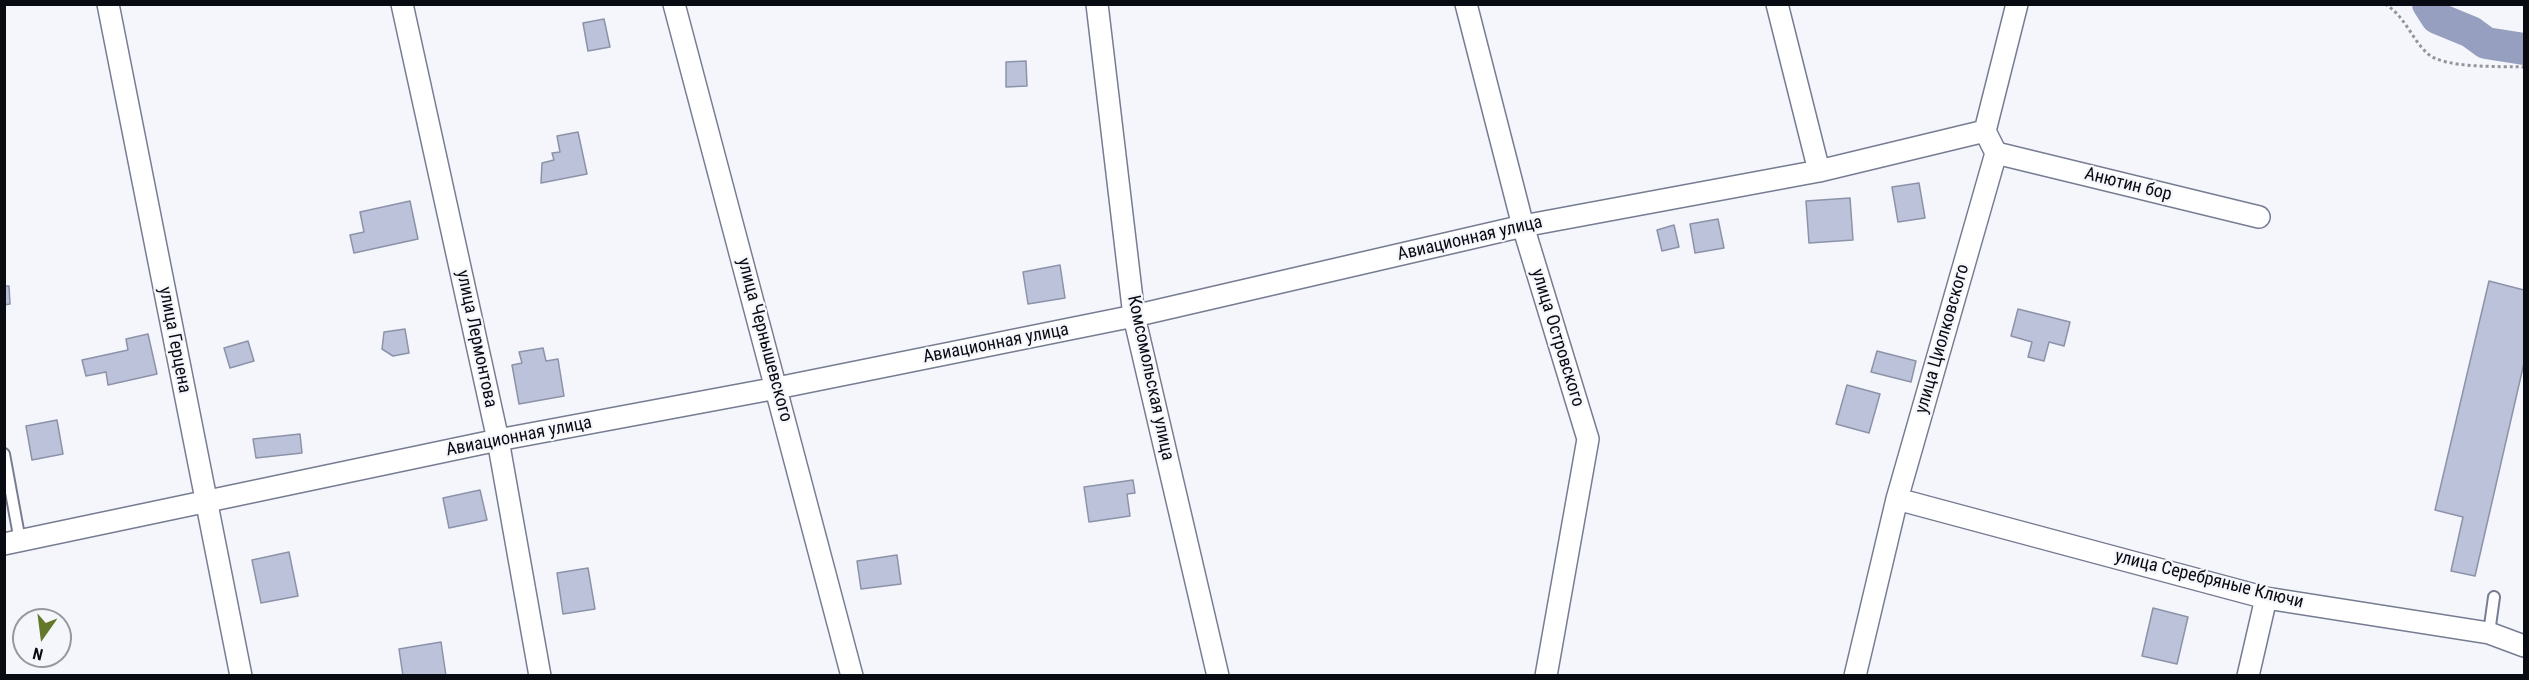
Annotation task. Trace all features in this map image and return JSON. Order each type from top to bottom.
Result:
[{"type":"street","name":"улица Герцена","points":[[108,4],[205,502],[242,675]]},
{"type":"street","name":"улица Лермонтова","points":[[402,4],[498,440],[540,675]]},
{"type":"street","name":"улица Чернышевского","points":[[674,4],[852,675]]},
{"type":"street","name":"Комсомольская улица","points":[[1097,4],[1134,316],[1218,675]]},
{"type":"street","name":"улица Островского","points":[[1466,4],[1523,226],[1588,440],[1546,675]]},
{"type":"street","points":[[1777,4],[1819,171]]},
{"type":"street","points":[[1996,153],[1985,131],[2017,4]]},
{"type":"street","name":"Авиационная улица","points":[[12,543],[498,440],[777,388],[1134,316],[1523,226],[1819,171],[1985,131]]},
{"type":"street","name":"Анютин бор","points":[[1996,153],[2259,217]]},
{"type":"street","name":"улица Циолковского","points":[[1855,675],[1897,499],[1996,153]]},
{"type":"street","name":"улица Серебряные Ключи","points":[[1897,499],[2266,597],[2489,633],[2524,646]]},
{"type":"street","points":[[2248,675],[2266,597]]},
{"type":"lane","points":[[4,454],[12,543]]},
{"type":"lane","points":[[2489,633],[2493,597]]},
{"type":"path","points":[[2385,4],[2397,11],[2429,56],[2450,63],[2524,67]]},
{"type":"building","points":[[604,19],[610,47],[588,51],[583,23]]},
{"type":"building","points":[[1026,61],[1027,86],[1006,87],[1006,62]]},
{"type":"building","points":[[578,132],[587,174],[541,183],[542,163],[554,160],[552,153],[560,152],[557,136]]},
{"type":"building","points":[[1919,183],[1925,218],[1898,222],[1892,187]]},
{"type":"building","points":[[1850,198],[1853,240],[1809,243],[1806,201]]},
{"type":"building","points":[[410,201],[418,239],[354,253],[350,235],[364,232],[360,212]]},
{"type":"building","points":[[1718,219],[1724,248],[1695,253],[1690,224]]},
{"type":"building","points":[[1674,225],[1679,247],[1662,251],[1657,230]]},
{"type":"building","points":[[1060,265],[1065,298],[1028,304],[1023,272]]},
{"type":"building","points":[[2489,281],[2524,290],[2524,363],[2475,576],[2451,571],[2463,517],[2435,510]]},
{"type":"building","points":[[4,286],[9,286],[10,304],[4,305]]},
{"type":"building","points":[[2018,309],[2070,322],[2064,346],[2049,342],[2044,361],[2028,357],[2032,342],[2011,336]]},
{"type":"building","points":[[405,329],[409,353],[393,356],[382,349],[384,332]]},
{"type":"building","points":[[148,334],[157,374],[108,385],[106,372],[86,376],[82,360],[128,350],[126,339]]},
{"type":"building","points":[[248,341],[254,361],[230,368],[224,348]]},
{"type":"building","points":[[543,348],[546,361],[558,359],[564,396],[519,404],[512,365],[522,363],[519,352]]},
{"type":"building","points":[[1877,351],[1916,361],[1911,382],[1871,372]]},
{"type":"building","points":[[1847,385],[1880,394],[1869,433],[1836,424]]},
{"type":"building","points":[[57,420],[63,454],[32,460],[26,426]]},
{"type":"building","points":[[300,434],[302,453],[256,458],[253,439]]},
{"type":"building","points":[[1133,480],[1135,493],[1127,494],[1130,516],[1089,522],[1084,487]]},
{"type":"building","points":[[480,490],[487,520],[449,528],[443,498]]},
{"type":"building","points":[[289,552],[298,596],[261,603],[252,560]]},
{"type":"building","points":[[897,555],[901,584],[861,589],[857,561]]},
{"type":"building","points":[[588,568],[595,609],[563,614],[557,573]]},
{"type":"building","points":[[2153,608],[2188,617],[2177,664],[2142,656]]},
{"type":"building","points":[[441,642],[446,676],[403,676],[399,649]]},
{"type":"waterway","points":[[2428,4],[2437,18],[2471,32],[2486,43],[2524,49]]}]
